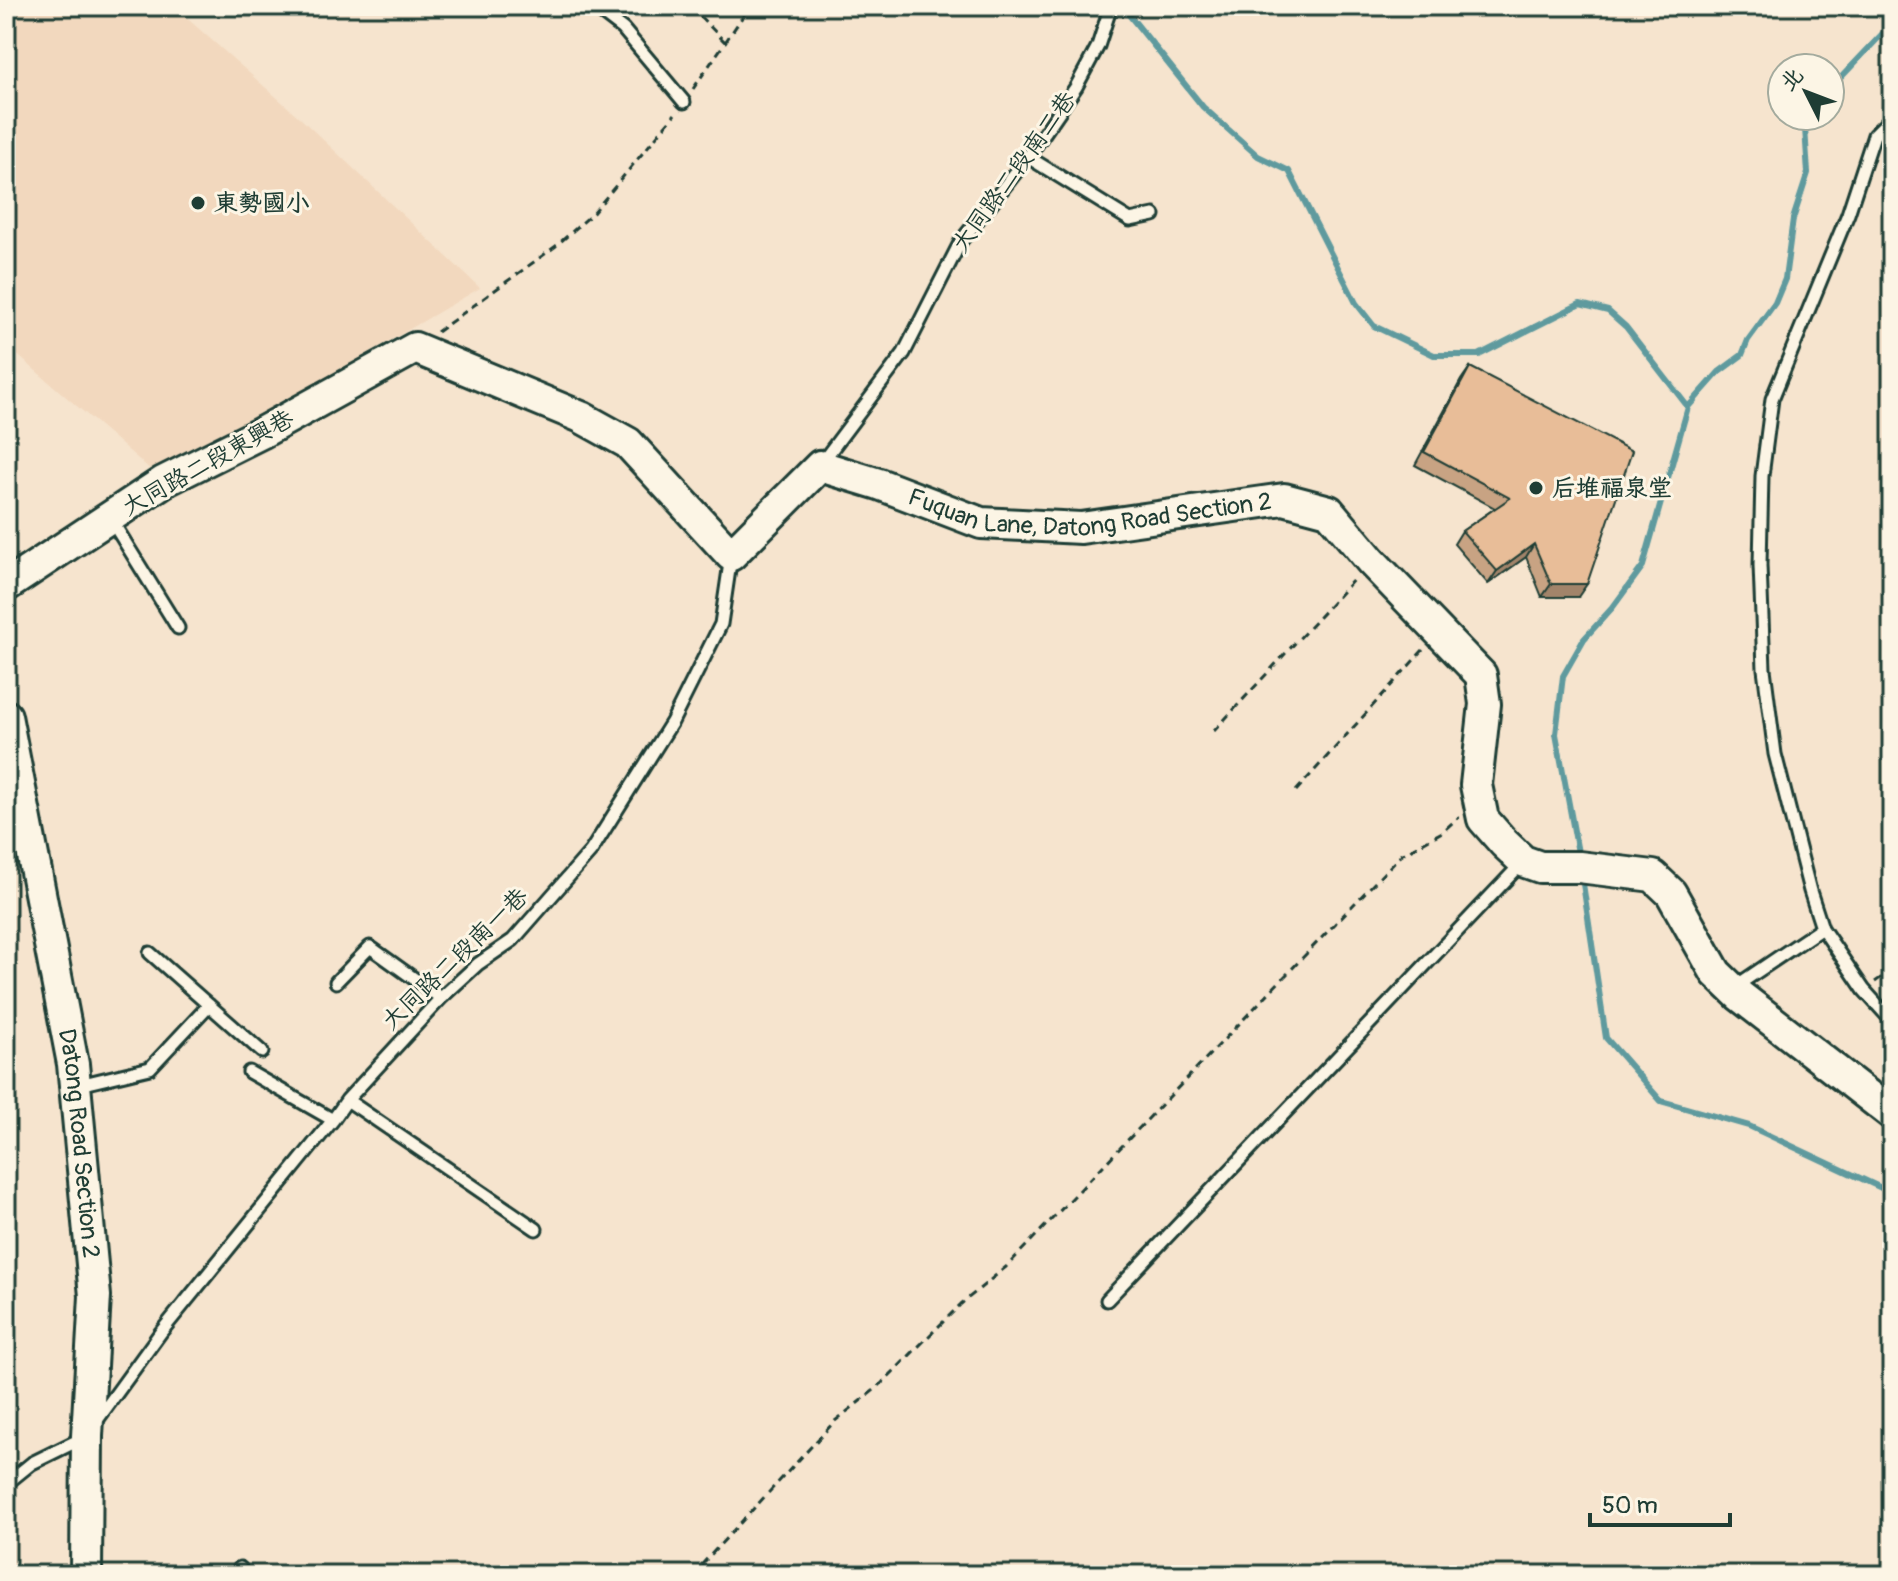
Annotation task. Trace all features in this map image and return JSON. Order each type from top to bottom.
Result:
[{"type":"street","name":"大同路二段東興巷","points":[[6,586],[163,482],[261,433],[415,348]]},
{"type":"street","points":[[415,348],[581,417],[628,443],[731,555]]},
{"type":"street","name":"大同路二段南二巷","points":[[731,555],[820,466]]},
{"type":"street","name":"Fuquan Lane, Datong Road Section 2","points":[[820,466],[879,484],[981,523],[1081,528],[1284,499],[1329,511],[1371,561],[1481,675],[1485,704],[1476,785],[1483,819],[1523,861]]},
{"type":"street","name":"Datong Road Section 2","points":[[6,716],[73,1064],[95,1296],[87,1436],[86,1575]]},
{"type":"street","points":[[1523,861],[1540,867],[1579,867],[1653,876],[1671,893],[1716,973],[1732,989],[1892,1114]]},
{"type":"lane","points":[[593,6],[623,29],[684,102]]},
{"type":"lane","name":"大同路二段南二巷","points":[[820,466],[904,353],[961,241],[1028,157],[1076,87],[1098,46],[1111,6]]},
{"type":"lane","points":[[1892,117],[1874,135],[1848,214],[1772,399],[1762,476],[1760,565],[1764,669],[1775,754],[1797,845],[1822,928],[1864,990],[1892,1021]]},
{"type":"lane","points":[[1028,157],[1130,220],[1154,215]]},
{"type":"lane","points":[[109,518],[178,628]]},
{"type":"lane","name":"大同路二段南一巷","points":[[87,1436],[161,1332],[347,1100],[441,998],[478,964],[513,940],[591,851],[672,722],[721,624],[731,555]]},
{"type":"lane","points":[[1107,1300],[1523,861]]},
{"type":"lane","points":[[1732,989],[1822,928]]},
{"type":"lane","points":[[336,982],[370,947],[441,998]]},
{"type":"lane","points":[[150,953],[262,1052]]},
{"type":"lane","points":[[75,1086],[150,1068],[209,1005]]},
{"type":"lane","points":[[249,1072],[333,1120]]},
{"type":"lane","points":[[347,1100],[536,1229]]},
{"type":"lane","points":[[6,1484],[32,1463],[87,1436]]},
{"type":"path","points":[[690,6],[726,43]]},
{"type":"path","points":[[415,348],[556,246],[593,213],[684,102],[750,6]]},
{"type":"path","points":[[1214,731],[1371,561]]},
{"type":"path","points":[[1296,791],[1420,656],[1433,624]]},
{"type":"path","points":[[692,1575],[835,1421],[878,1387],[961,1304],[1006,1267],[1401,855],[1442,832],[1479,800]]},
{"type":"path","points":[[1864,990],[1892,970]]},
{"type":"shaded area","name":"東勢國小","points":[[6,6],[173,6],[299,117],[480,288],[158,476],[6,345]]},
{"type":"building","name":"后堆福泉堂","points":[[1470,367],[1632,451],[1587,584],[1551,584],[1534,544],[1497,571],[1462,531],[1510,498],[1424,452]]},
{"type":"waterway","points":[[1846,72],[1885,31],[1892,6]]},
{"type":"waterway","points":[[1126,11],[1203,107],[1258,156],[1289,171],[1356,303],[1374,326],[1434,355],[1479,355],[1580,304],[1608,311],[1626,327],[1688,407]]},
{"type":"waterway","points":[[1579,858],[1556,734],[1563,676],[1584,639],[1613,607],[1643,566],[1688,407],[1719,372],[1742,355],[1748,340],[1775,303],[1785,279],[1793,219],[1808,173],[1805,132]]},
{"type":"waterway","points":[[1582,877],[1606,1038],[1661,1101],[1749,1126],[1892,1193]]},
{"type":"place","name":"東勢國小","points":[[198,203]]},
{"type":"place","name":"后堆福泉堂","points":[[1536,488]]}]
